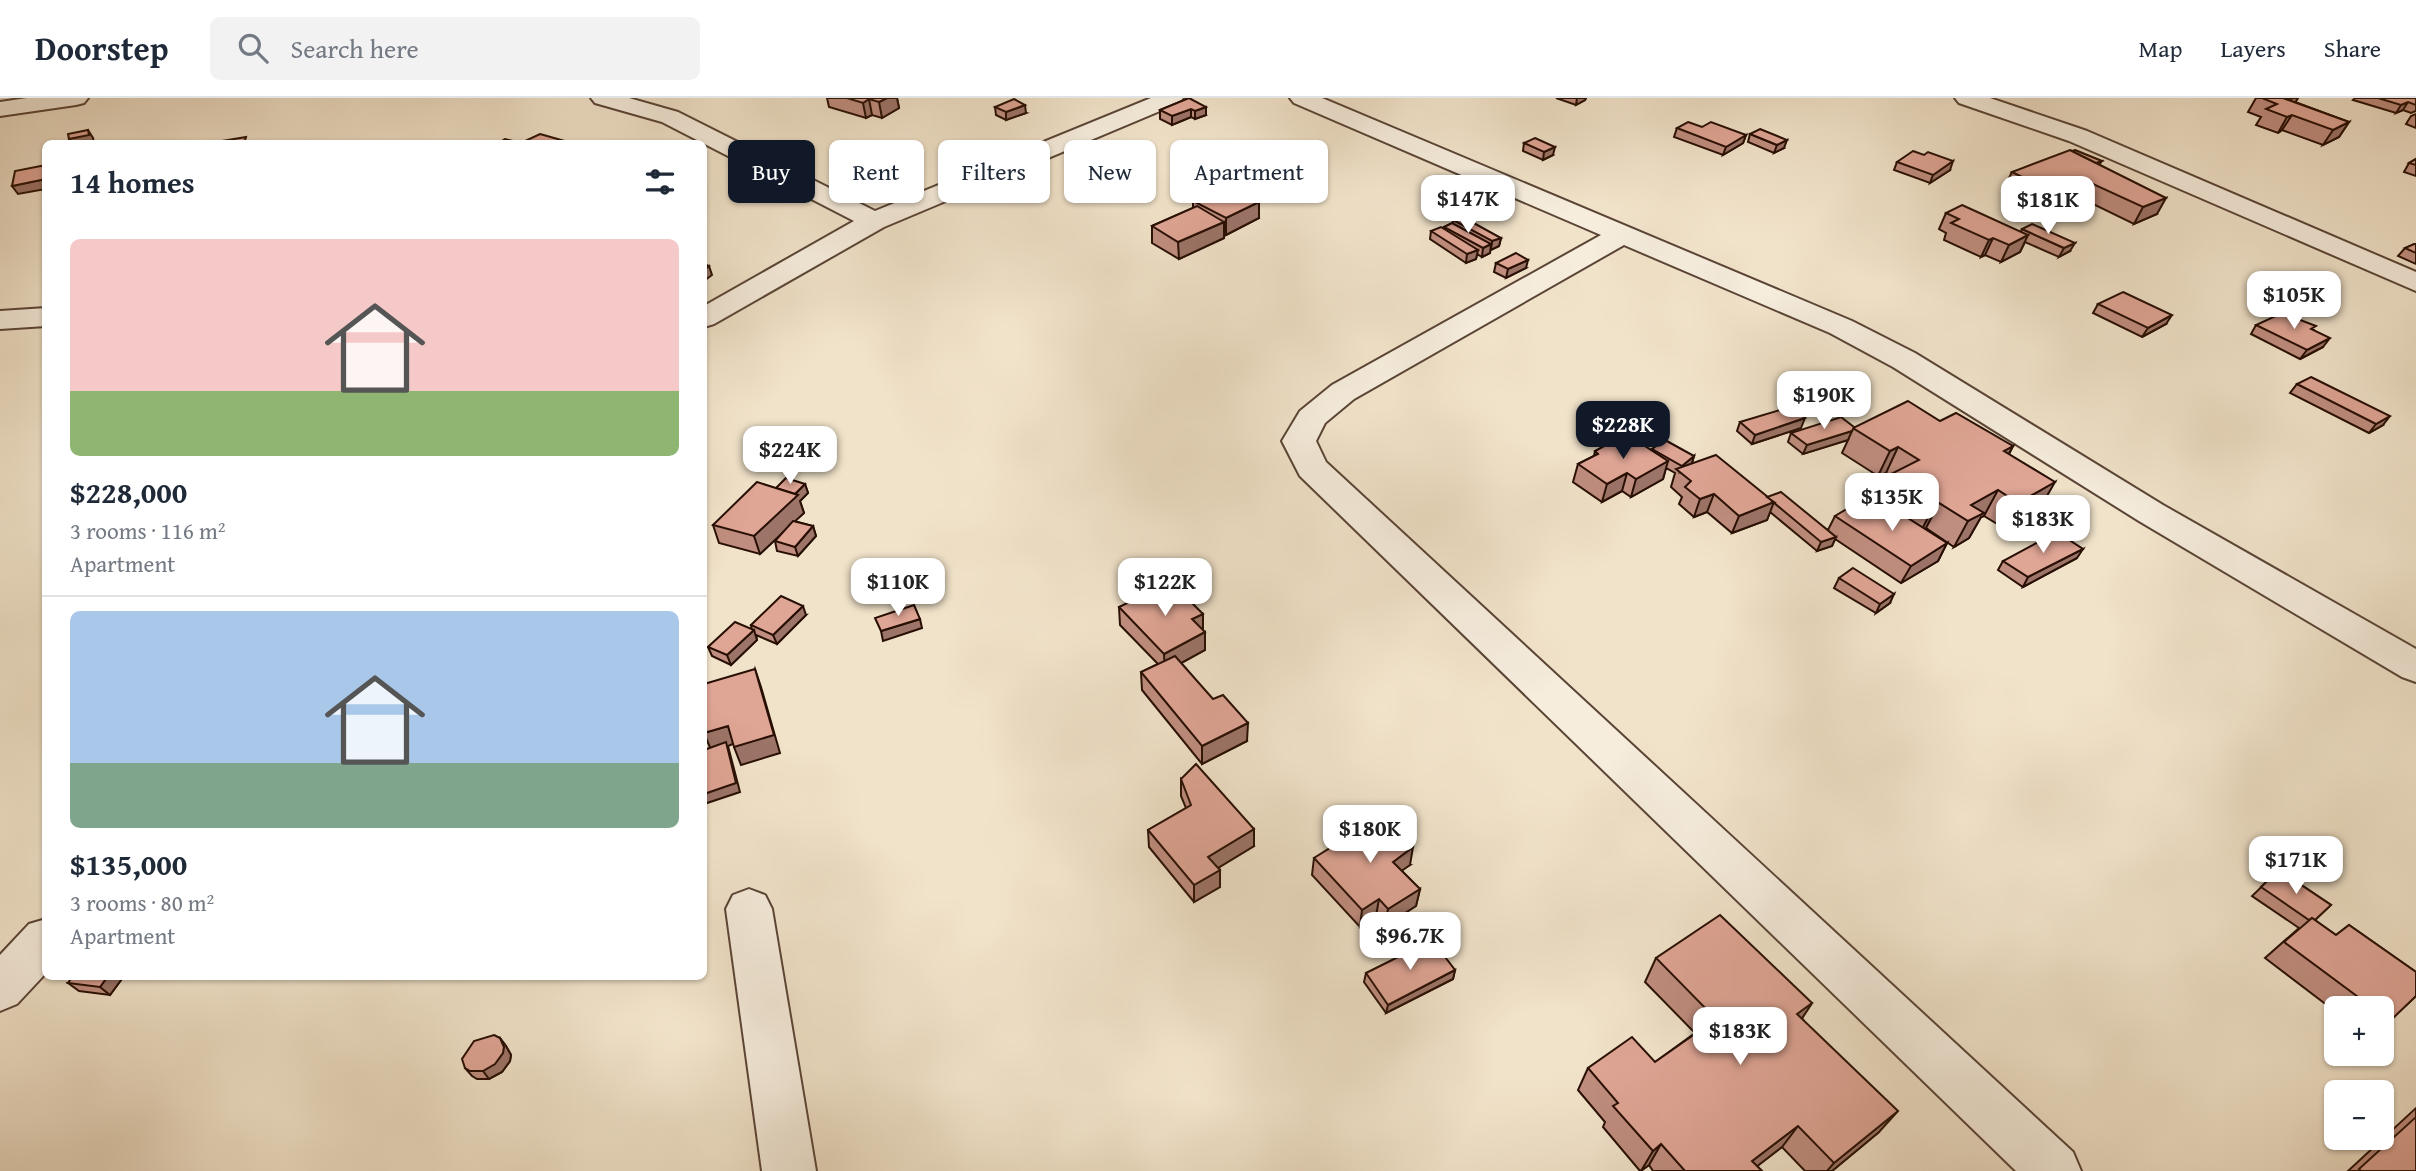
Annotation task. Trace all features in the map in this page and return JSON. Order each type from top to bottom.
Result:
[{"type":"street","points":[[0,109],[76,98]]},
{"type":"street","points":[[603,98],[670,117],[874,221]]},
{"type":"street","points":[[707,316],[874,221],[1171,98]]},
{"type":"street","points":[[1302,98],[1782,300],[1904,360],[2151,513],[2407,650]]},
{"type":"street","points":[[1967,98],[2078,136],[2416,282]]},
{"type":"street","points":[[1624,233],[1343,392],[1311,418],[1299,441],[1312,468],[2054,1171]]},
{"type":"street","points":[[0,320],[42,317]]},
{"type":"street","points":[[749,909],[789,1171]]},
{"type":"street","points":[[0,989],[42,943]]},
{"type":"building","points":[[847,98],[887,98],[879,102],[869,99],[863,103]]},
{"type":"building","points":[[1189,98],[1206,107],[1172,116],[1160,110]]},
{"type":"building","points":[[2262,98],[2283,98],[2349,122],[2333,130],[2266,109],[2277,104]]},
{"type":"building","points":[[2378,98],[2416,98],[2416,105],[2408,102],[2401,105]]},
{"type":"building","points":[[1014,99],[1025,105],[1006,112],[995,107]]},
{"type":"building","points":[[1688,122],[1702,127],[1711,122],[1746,135],[1726,147],[1677,128]]},
{"type":"building","points":[[1760,129],[1787,140],[1777,145],[1750,134]]},
{"type":"building","points":[[88,130],[89,135],[69,139],[68,134]]},
{"type":"building","points":[[540,134],[561,140],[527,140]]},
{"type":"building","points":[[1535,138],[1555,147],[1544,152],[1524,143]]},
{"type":"building","points":[[2070,150],[2166,198],[2143,207],[2091,183],[2059,195],[2012,172]]},
{"type":"building","points":[[1913,151],[1924,155],[1928,152],[1953,161],[1933,175],[1897,162]]},
{"type":"building","points":[[2072,151],[2102,161],[2096,163]]},
{"type":"building","points":[[42,166],[42,180],[12,186],[15,171]]},
{"type":"building","points":[[1197,203],[1257,203],[1226,218]]},
{"type":"building","points":[[1962,205],[2028,235],[2009,245],[1993,238],[1989,240],[1951,223],[1959,219],[1946,213]]},
{"type":"building","points":[[1197,206],[1224,222],[1178,242],[1152,226]]},
{"type":"building","points":[[1461,216],[1501,238],[1492,241],[1453,220]]},
{"type":"building","points":[[1452,223],[1491,244],[1483,248],[1444,227]]},
{"type":"building","points":[[2032,224],[2075,243],[2064,248],[2022,229]]},
{"type":"building","points":[[1441,227],[1478,250],[1467,254],[1431,231]]},
{"type":"building","points":[[2414,244],[2416,253],[2405,248]]},
{"type":"building","points":[[1516,253],[1528,260],[1508,269],[1496,263]]},
{"type":"building","points":[[2123,292],[2172,315],[2148,328],[2098,304]]},
{"type":"building","points":[[2282,313],[2316,326],[2311,329],[2330,338],[2307,350],[2256,325]]},
{"type":"building","points":[[2311,377],[2390,416],[2376,424],[2297,384]]},
{"type":"building","points":[[1908,401],[1940,421],[1956,413],[2013,446],[2004,451],[2055,482],[2018,503],[1998,490],[1971,505],[1984,513],[1968,521],[1939,503],[1934,506],[1887,476],[1919,460],[1898,447],[1890,451],[1853,428]]},
{"type":"building","points":[[1790,407],[1805,418],[1755,435],[1740,422]]},
{"type":"building","points":[[1841,417],[1854,427],[1852,431],[1807,445],[1791,433]]},
{"type":"building","points":[[1631,437],[1668,461],[1636,479],[1627,473],[1607,484],[1578,464],[1598,454],[1595,451],[1615,440],[1620,443]]},
{"type":"building","points":[[1665,440],[1694,456],[1682,466],[1652,449]]},
{"type":"building","points":[[1716,455],[1774,502],[1739,516],[1714,494],[1700,499],[1685,487],[1691,481],[1676,469]]},
{"type":"building","points":[[786,478],[805,484],[795,494],[776,488]]},
{"type":"building","points":[[757,482],[798,495],[754,536],[713,525]]},
{"type":"building","points":[[1781,492],[1836,537],[1821,542],[1767,497]]},
{"type":"building","points":[[1860,501],[1892,521],[1903,515],[1947,543],[1911,566],[1835,516]]},
{"type":"building","points":[[793,521],[813,526],[795,547],[775,541]]},
{"type":"building","points":[[2057,532],[2083,549],[2028,577],[2003,561]]},
{"type":"building","points":[[1853,568],[1894,594],[1880,604],[1839,578]]},
{"type":"building","points":[[1164,585],[1171,592],[1178,589],[1203,614],[1192,619],[1205,632],[1164,654],[1119,607]]},
{"type":"building","points":[[781,596],[803,606],[773,635],[751,625]]},
{"type":"building","points":[[914,605],[920,619],[881,631],[875,618]]},
{"type":"building","points":[[735,622],[754,630],[727,655],[708,647]]},
{"type":"building","points":[[1175,656],[1213,699],[1223,695],[1248,723],[1202,746],[1141,672]]},
{"type":"building","points":[[755,669],[774,735],[734,747],[728,726],[707,732],[707,683]]},
{"type":"building","points":[[726,742],[736,783],[707,793],[707,749]]},
{"type":"building","points":[[1196,764],[1254,829],[1208,857],[1220,870],[1194,885],[1148,830],[1191,805],[1181,779]]},
{"type":"building","points":[[1381,816],[1413,847],[1393,862],[1420,889],[1388,909],[1379,899],[1362,910],[1314,858]]},
{"type":"building","points":[[2279,870],[2331,905],[2315,920],[2309,920],[2261,887]]},
{"type":"building","points":[[1720,915],[1812,1003],[1797,1014],[1898,1111],[1834,1163],[1798,1126],[1752,1161],[1762,1171],[1685,1171],[1661,1144],[1653,1151],[1613,1106],[1618,1103],[1588,1068],[1632,1037],[1655,1062],[1716,1019],[1656,958]]},
{"type":"building","points":[[2312,918],[2336,935],[2349,925],[2416,972],[2416,996],[2394,1017],[2394,996],[2357,996],[2284,942]]},
{"type":"building","points":[[1432,940],[1455,970],[1388,1005],[1366,973]]},
{"type":"building","points":[[70,980],[105,980],[100,987],[68,983]]},
{"type":"building","points":[[494,1035],[500,1038],[504,1047],[495,1064],[483,1071],[470,1071],[465,1068],[462,1059],[474,1041]]},
{"type":"building","points":[[2416,1117],[2416,1171],[2359,1169],[2380,1150],[2394,1150],[2394,1137]]}]
